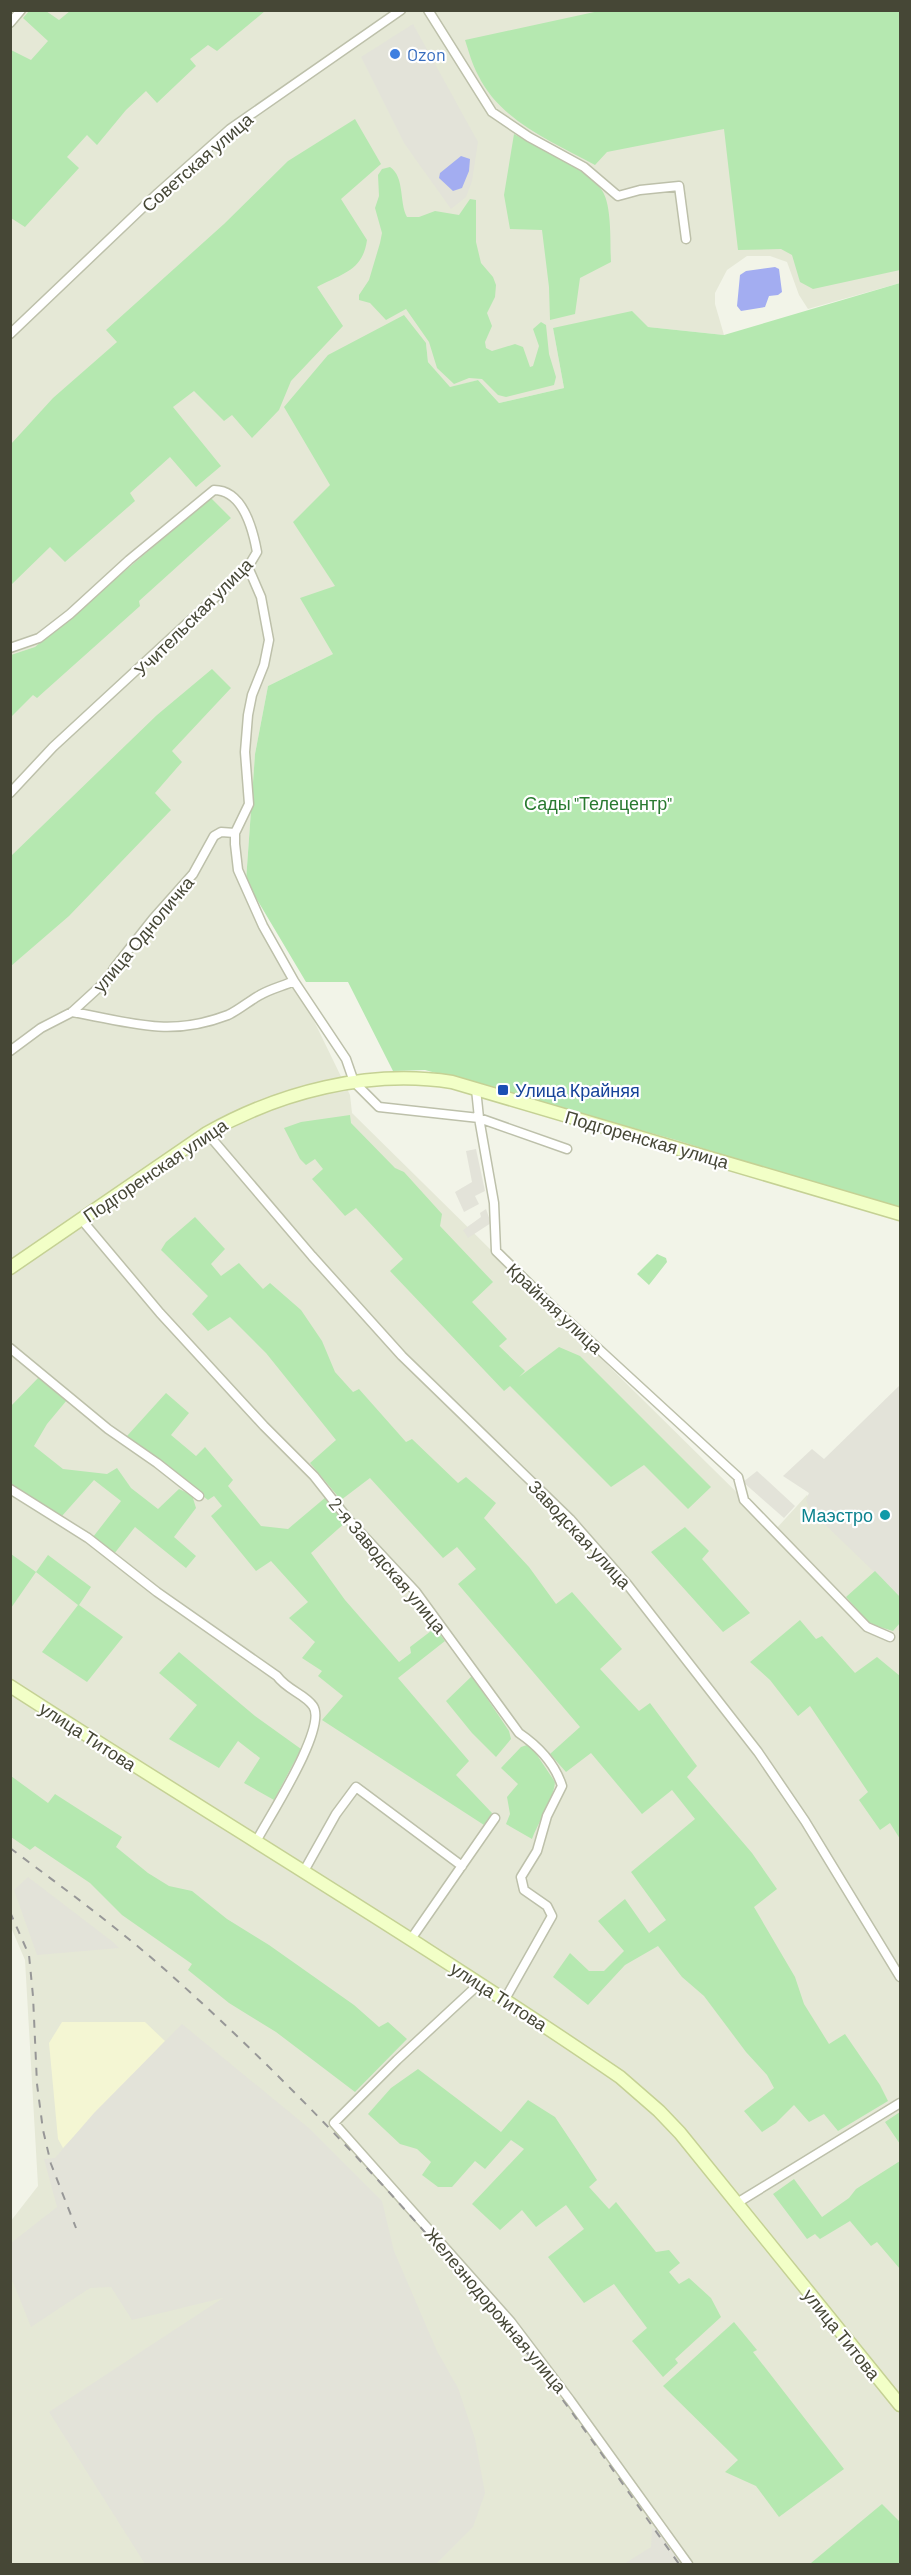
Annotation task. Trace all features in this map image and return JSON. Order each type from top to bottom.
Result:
[{"type":"main road","name":"Подгоренская улица","points":[[10,1268],[207,1133],[240,1115],[269,1102],[354,1082],[434,1080],[476,1089],[900,1214]]},
{"type":"main road","name":"улица Титова","points":[[10,1686],[257,1840],[620,2077],[659,2111],[737,2202],[900,2405]]},
{"type":"street","points":[[10,23],[21,10]]},
{"type":"street","name":"Советская улица","points":[[10,334],[158,193],[230,129],[401,10]]},
{"type":"street","points":[[428,10],[492,112],[529,137],[584,167],[618,196],[640,190],[679,186],[686,239]]},
{"type":"street","name":"Учительская улица","points":[[10,648],[39,638],[55,626],[129,560],[214,490],[223,490],[229,494],[248,519],[257,552],[248,567],[53,747],[10,792]]},
{"type":"street","points":[[248,567],[261,597],[269,640],[264,665],[251,702],[246,733],[249,804],[235,832],[238,870],[263,926],[294,981],[346,1059],[354,1082],[379,1107],[478,1118],[567,1149]]},
{"type":"street","name":"улица Одноличка","points":[[10,1051],[41,1028],[72,1012],[107,980],[153,919],[193,874],[214,836],[221,832],[235,832]]},
{"type":"street","points":[[72,1012],[161,1029],[180,1027],[207,1022],[231,1014],[262,993],[294,981]]},
{"type":"street","name":"Крайняя улица","points":[[476,1089],[478,1118],[494,1203],[496,1251],[553,1307],[737,1475],[744,1500],[867,1627],[890,1637]]},
{"type":"street","name":"Заводская улица","points":[[207,1133],[312,1256],[402,1356],[570,1519],[627,1584],[758,1752],[805,1821],[900,1977]]},
{"type":"street","name":"2-я Заводская улица","points":[[81,1219],[160,1313],[264,1426],[314,1476],[348,1519],[416,1592],[519,1733],[533,1743],[558,1773],[562,1786],[547,1816],[537,1851],[521,1877],[524,1890],[547,1906],[552,1916],[504,2001]]},
{"type":"street","points":[[10,1348],[108,1430],[199,1496]]},
{"type":"street","points":[[10,1489],[88,1538],[157,1592],[277,1676],[284,1686],[312,1705],[316,1716],[305,1753],[257,1840]]},
{"type":"street","points":[[304,1871],[336,1814],[356,1787],[462,1866]]},
{"type":"street","points":[[411,1939],[495,1818]]},
{"type":"street","name":"Железнодорожная улица","points":[[479,1984],[397,2060],[334,2123],[511,2322],[688,2565]]},
{"type":"street","points":[[737,2202],[900,2103]]},
{"type":"shaded area","points":[[11,11],[900,11],[900,283],[808,309],[799,295],[787,262],[770,256],[747,256],[727,270],[715,293],[715,304],[724,335],[648,327],[553,328],[564,388],[499,403],[478,380],[450,388],[428,362],[426,343],[330,485],[335,586],[333,654],[268,686],[255,754],[246,881],[350,1095],[352,1113],[775,1530],[807,1495],[900,1592],[900,2564],[11,2564],[10,2222],[38,2186],[25,1960],[10,1925]]},
{"type":"shaded area","points":[[413,24],[478,142],[472,181],[466,197],[451,209],[404,143],[361,57]]},
{"type":"shaded area","points":[[476,1149],[485,1191],[475,1196],[479,1204],[464,1212],[455,1192],[472,1182],[466,1151]]},
{"type":"shaded area","points":[[486,1209],[491,1223],[468,1238],[463,1230],[481,1217],[480,1213]]},
{"type":"shaded area","points":[[900,1385],[900,1597],[810,1510],[806,1500],[809,1493],[783,1476],[812,1449],[824,1459]]},
{"type":"shaded area","points":[[757,1471],[795,1506],[784,1518],[743,1482]]},
{"type":"shaded area","points":[[28,1877],[119,1948],[37,1955],[14,1890]]},
{"type":"shaded area","points":[[62,2022],[145,2022],[165,2041],[63,2148],[58,2139],[49,2043]]},
{"type":"shaded area","points":[[182,2024],[310,2129],[382,2201],[394,2251],[437,2351],[458,2388],[475,2439],[485,2493],[473,2527],[436,2564],[145,2564],[49,2412],[223,2298],[132,2320],[111,2287],[90,2288],[31,2327],[11,2277],[11,2243],[57,2207],[44,2159],[55,2158],[94,2113]]},
{"type":"shaded area","points":[[656,2527],[683,2564],[624,2564],[651,2547],[652,2529]]},
{"type":"green space","points":[[29,11],[46,11],[59,20],[70,11],[265,11],[217,51],[208,45],[190,59],[196,66],[157,103],[146,91],[126,110],[97,145],[87,135],[67,157],[79,168],[25,227],[11,218],[11,50],[31,60],[48,41],[23,18]]},
{"type":"green space","points":[[599,11],[900,11],[900,270],[813,289],[800,282],[792,255],[781,249],[738,250],[724,129],[607,152],[595,165],[529,129],[500,105],[478,75],[465,40]]},
{"type":"green space","points":[[355,119],[381,164],[341,199],[367,240],[361,259],[342,275],[317,287],[343,326],[291,381],[279,410],[252,438],[232,415],[224,421],[194,391],[173,407],[221,466],[196,487],[170,457],[130,493],[135,501],[65,562],[50,547],[11,585],[11,444],[53,398],[117,342],[106,330],[224,224],[288,161]]},
{"type":"green space","points":[[514,134],[588,176],[597,184],[606,199],[611,262],[580,278],[575,314],[550,320],[549,287],[542,230],[510,229],[504,195]]},
{"type":"green space","points":[[390,167],[398,177],[407,217],[419,217],[435,211],[459,215],[470,199],[476,200],[476,242],[481,263],[493,277],[496,285],[495,297],[487,313],[492,326],[485,342],[486,348],[492,351],[515,344],[523,347],[530,367],[533,366],[539,346],[533,329],[541,322],[546,325],[549,354],[556,377],[554,385],[506,397],[498,395],[482,379],[469,378],[454,384],[437,368],[429,342],[406,309],[386,320],[370,303],[359,300],[359,295],[369,280],[382,233],[375,208],[379,196],[378,175],[382,169]]},
{"type":"green space","name":"Сады \"Телецентр\"","points":[[900,283],[900,1210],[676,1140],[425,1070],[393,1071],[348,982],[306,982],[246,881],[255,754],[268,686],[333,654],[300,598],[335,586],[293,522],[330,485],[284,407],[328,355],[404,315],[426,343],[428,362],[450,387],[478,380],[499,403],[564,388],[553,328],[632,311],[648,327],[724,335]]},
{"type":"green space","points":[[211,498],[231,518],[139,601],[140,606],[37,698],[33,695],[11,717],[11,655],[35,647]]},
{"type":"green space","points":[[212,669],[231,688],[172,751],[182,762],[155,793],[171,810],[69,916],[11,966],[11,856],[157,715]]},
{"type":"green space","points":[[350,1115],[351,1123],[395,1168],[404,1172],[442,1214],[440,1226],[493,1282],[472,1302],[507,1339],[499,1346],[525,1371],[519,1377],[559,1347],[580,1356],[711,1487],[688,1509],[644,1465],[611,1487],[510,1386],[504,1391],[390,1271],[403,1259],[356,1208],[345,1216],[312,1179],[323,1169],[315,1159],[306,1165],[300,1159],[284,1128],[301,1122]]},
{"type":"green space","points":[[195,1217],[225,1249],[211,1264],[221,1276],[239,1263],[263,1289],[270,1283],[301,1310],[322,1341],[335,1372],[353,1392],[359,1389],[406,1442],[412,1439],[458,1483],[466,1477],[496,1503],[484,1518],[529,1567],[556,1604],[572,1592],[622,1649],[600,1669],[639,1711],[650,1703],[697,1766],[687,1777],[752,1853],[777,1889],[754,1907],[795,1977],[804,2004],[829,2044],[845,2034],[880,2085],[888,2101],[838,2131],[824,2114],[809,2122],[794,2105],[776,2123],[762,2132],[744,2111],[774,2088],[767,2075],[746,2052],[704,1996],[682,1977],[658,1946],[625,1965],[588,2005],[553,1977],[570,1953],[589,1971],[604,1971],[624,1951],[598,1921],[625,1899],[649,1933],[666,1920],[631,1872],[695,1819],[672,1790],[642,1814],[591,1753],[566,1772],[550,1754],[580,1727],[458,1584],[476,1569],[457,1547],[443,1558],[370,1478],[341,1500],[310,1463],[336,1440],[266,1353],[230,1317],[208,1331],[192,1314],[208,1296],[161,1250],[166,1242]]},
{"type":"green space","points":[[657,1254],[666,1258],[667,1262],[649,1285],[637,1274]]},
{"type":"green space","points":[[39,1377],[67,1400],[47,1424],[34,1446],[63,1469],[107,1474],[117,1468],[131,1488],[158,1509],[179,1489],[192,1495],[196,1508],[174,1537],[196,1556],[186,1568],[135,1527],[114,1554],[93,1537],[121,1501],[94,1480],[62,1516],[36,1502],[11,1483],[10,1407]]},
{"type":"green space","points":[[166,1393],[189,1413],[171,1435],[196,1456],[205,1447],[233,1480],[228,1486],[261,1526],[288,1529],[326,1497],[346,1522],[311,1553],[345,1600],[399,1662],[411,1653],[410,1647],[435,1628],[445,1641],[398,1678],[469,1761],[456,1775],[492,1813],[484,1825],[322,1720],[343,1696],[318,1676],[322,1671],[302,1658],[315,1642],[289,1618],[308,1602],[271,1561],[256,1571],[211,1516],[222,1506],[214,1496],[208,1500],[127,1436]]},
{"type":"green space","points":[[685,1527],[709,1551],[702,1559],[750,1613],[723,1632],[651,1552]]},
{"type":"green space","points":[[11,1554],[36,1572],[11,1608]]},
{"type":"green space","points":[[48,1555],[91,1587],[79,1605],[123,1637],[87,1682],[42,1652],[78,1605],[36,1572]]},
{"type":"green space","points":[[875,1571],[900,1597],[900,1623],[893,1631],[870,1624],[846,1597]]},
{"type":"green space","points":[[800,1620],[816,1639],[822,1636],[855,1673],[877,1657],[900,1676],[900,1839],[890,1823],[880,1830],[859,1800],[868,1792],[810,1706],[798,1716],[770,1680],[750,1662]]},
{"type":"green space","points":[[179,1652],[255,1716],[301,1749],[274,1800],[244,1783],[260,1758],[238,1741],[219,1768],[169,1739],[197,1705],[159,1673]]},
{"type":"green space","points":[[472,1676],[509,1731],[511,1739],[496,1757],[472,1733],[446,1701]]},
{"type":"green space","points":[[527,1745],[533,1749],[555,1782],[549,1803],[532,1839],[506,1824],[510,1814],[507,1797],[518,1784],[501,1768],[521,1747]]},
{"type":"green space","points":[[11,1776],[48,1803],[55,1794],[122,1837],[116,1847],[148,1873],[169,1886],[192,1891],[227,1919],[269,1945],[354,2005],[379,2027],[388,2022],[407,2039],[355,2092],[276,2032],[229,2003],[188,1970],[192,1964],[122,1915],[90,1883],[35,1846],[30,1850],[11,1837]]},
{"type":"green space","points":[[418,2069],[501,2132],[528,2100],[555,2117],[597,2180],[589,2187],[609,2209],[616,2202],[656,2252],[669,2250],[680,2263],[669,2272],[679,2284],[689,2278],[711,2298],[721,2317],[675,2359],[678,2363],[663,2377],[632,2341],[647,2328],[614,2284],[584,2303],[548,2257],[584,2229],[566,2205],[536,2227],[522,2210],[500,2230],[472,2204],[524,2149],[511,2140],[485,2169],[475,2161],[452,2187],[438,2187],[422,2175],[431,2162],[417,2149],[400,2144],[368,2114],[391,2088]]},
{"type":"green space","points":[[900,2112],[900,2144],[885,2122]]},
{"type":"green space","points":[[900,2161],[900,2269],[877,2242],[871,2246],[850,2221],[820,2239],[815,2234],[807,2239],[773,2194],[794,2179],[822,2217],[849,2198],[856,2189]]},
{"type":"green space","points":[[734,2322],[757,2350],[753,2352],[844,2469],[779,2517],[756,2486],[725,2472],[738,2460],[663,2386]]},
{"type":"green space","points":[[882,2504],[900,2522],[900,2564],[811,2563]]},
{"type":"water","points":[[461,156],[470,159],[469,171],[462,188],[453,191],[439,178],[440,173]]},
{"type":"water","points":[[775,267],[779,269],[782,292],[769,296],[765,307],[741,311],[737,306],[740,275],[746,271]]},
{"type":"railway","points":[[10,1848],[107,1921],[162,1967],[251,2049],[378,2180],[459,2271],[522,2347],[591,2439],[679,2564]]},
{"type":"railway","points":[[10,1912],[29,1955],[37,2084],[43,2130],[51,2164],[76,2228]]},
{"type":"place","name":"Ozon","points":[[395,54]]},
{"type":"place","name":"Улица Крайняя","points":[[503,1090]]},
{"type":"place","name":"Маэстро","points":[[885,1515]]}]
